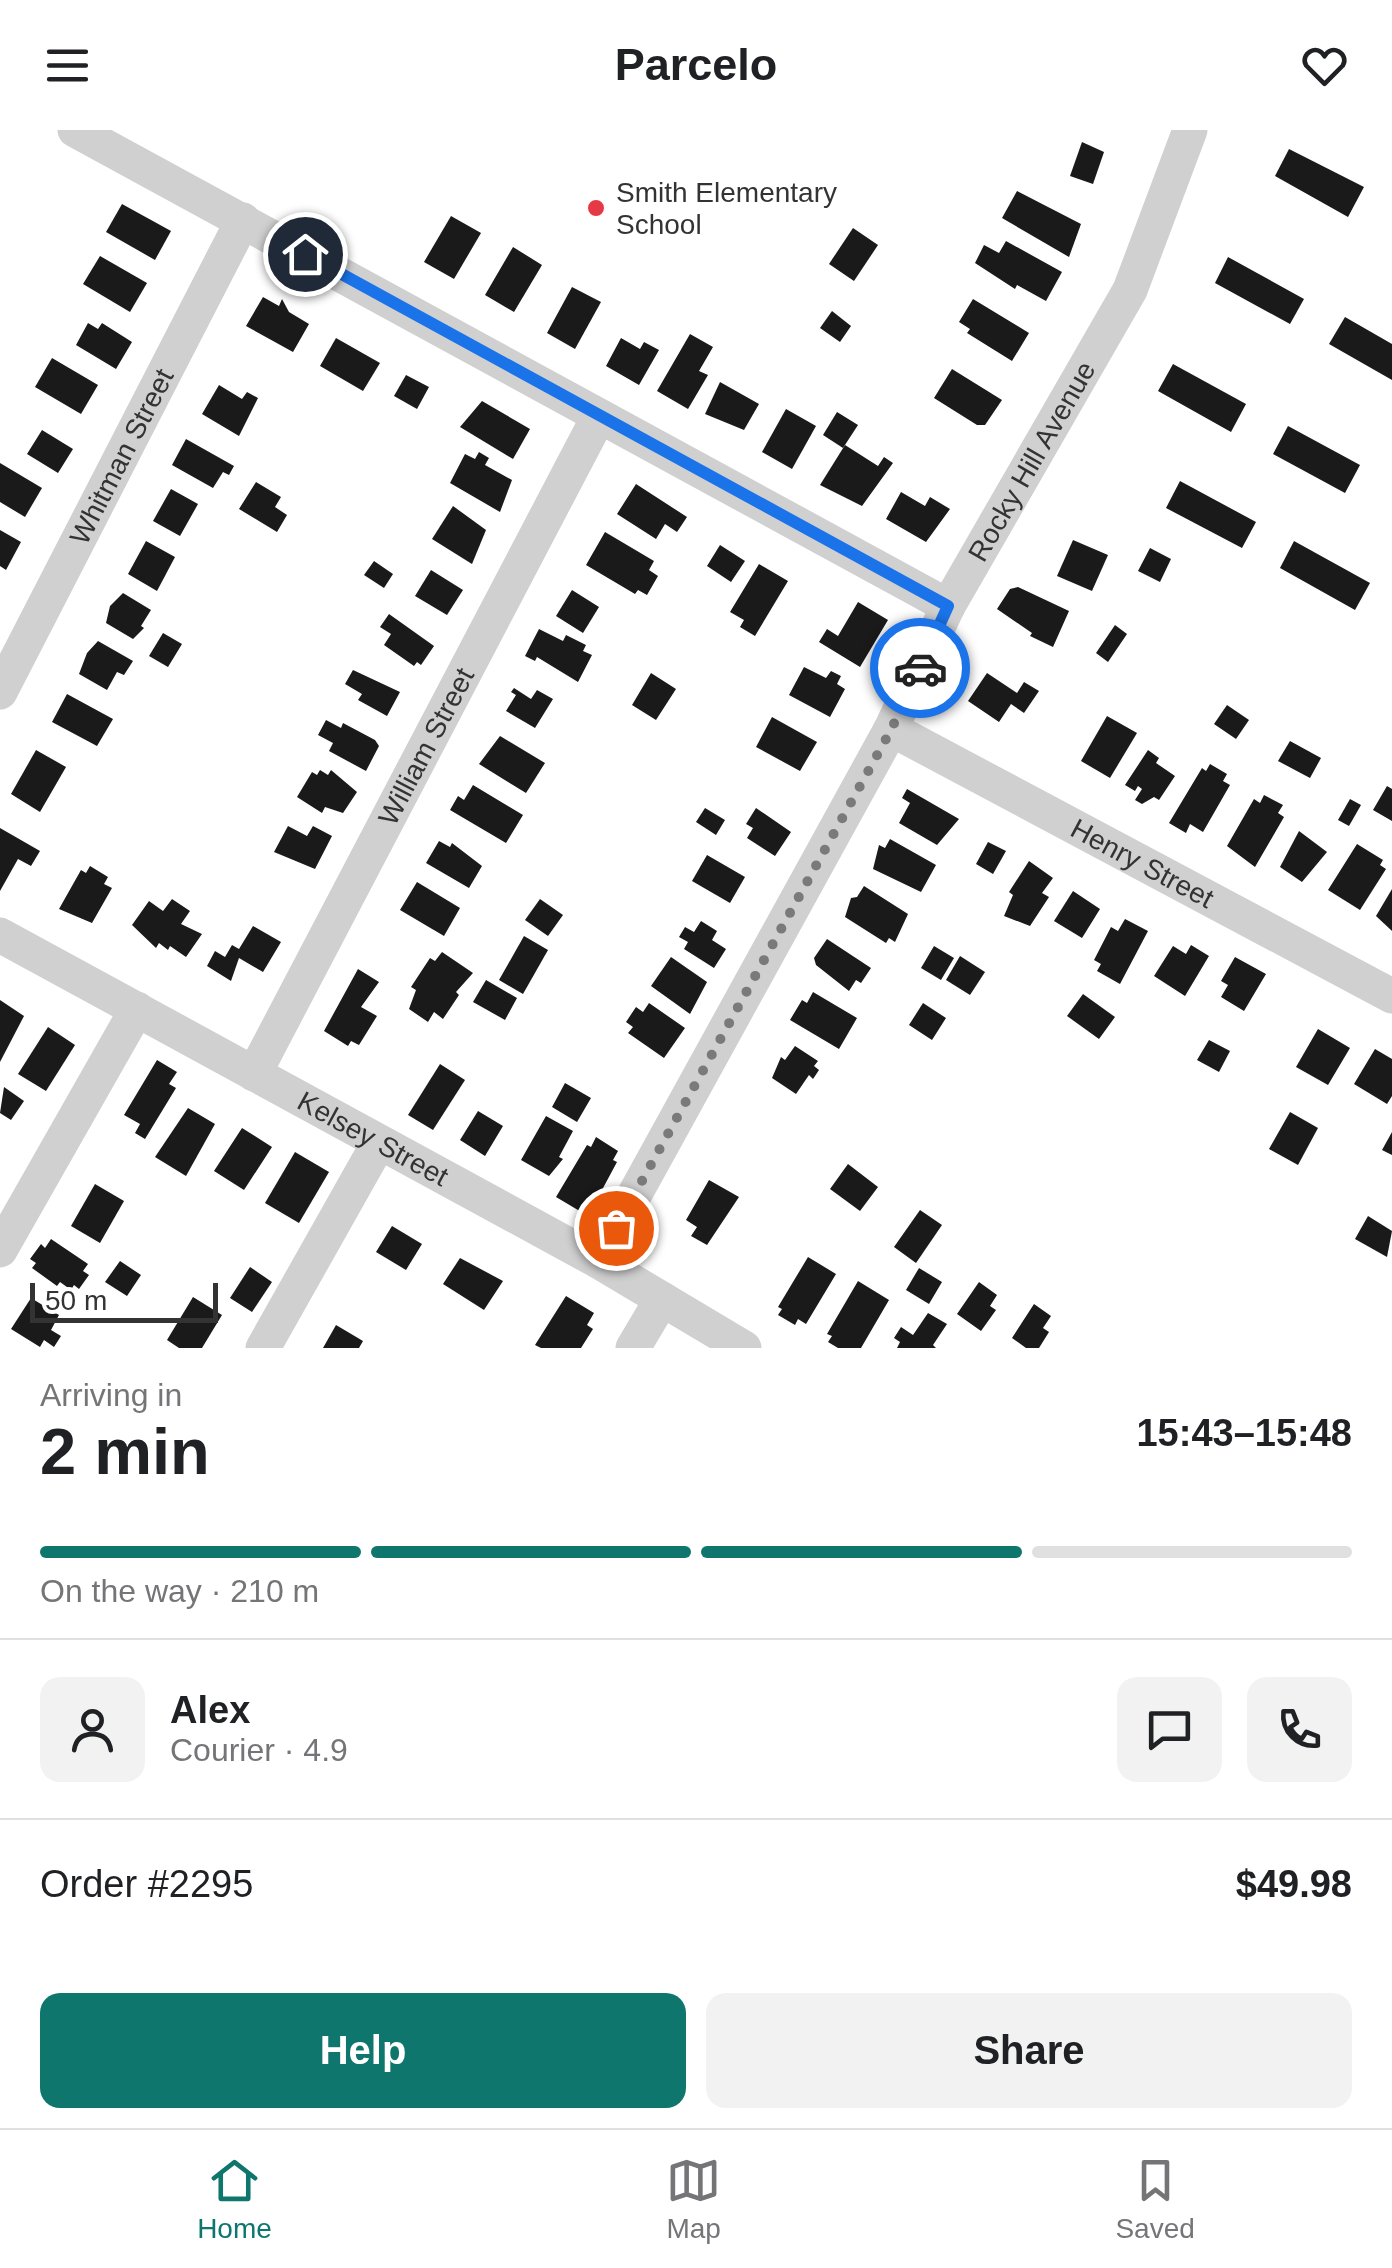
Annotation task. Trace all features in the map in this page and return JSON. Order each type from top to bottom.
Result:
[{"type":"street","points":[[75,130],[948,606]]},
{"type":"street","name":"Rocky Hill Avenue","points":[[598,1262],[891,730],[948,606],[1130,290],[1190,130]]},
{"type":"street","name":"Whitman Street","points":[[0,692],[243,220]]},
{"type":"street","name":"William Street","points":[[254,1074],[598,418]]},
{"type":"street","name":"Henry Street","points":[[891,730],[1392,996]]},
{"type":"street","name":"Kelsey Street","points":[[0,935],[598,1262],[744,1348]]},
{"type":"street","points":[[0,1250],[137,1009]]},
{"type":"street","points":[[264,1348],[378,1144]]},
{"type":"street","points":[[633,1348],[662,1299]]},
{"type":"building","points":[[1082,142],[1104,152],[1093,184],[1070,176]]},
{"type":"building","points":[[1289,149],[1364,187],[1348,217],[1275,176]]},
{"type":"building","points":[[1017,191],[1081,224],[1069,257],[1002,218]]},
{"type":"building","points":[[122,204],[171,231],[155,260],[106,232]]},
{"type":"building","points":[[451,216],[481,233],[454,279],[424,262]]},
{"type":"building","points":[[853,228],[878,245],[854,281],[829,264]]},
{"type":"building","points":[[1006,241],[1062,272],[1046,301],[1017,285],[1015,289],[975,263],[984,245],[999,253]]},
{"type":"building","points":[[513,247],[542,265],[514,312],[485,295]]},
{"type":"building","points":[[100,256],[147,283],[130,312],[83,284]]},
{"type":"building","points":[[1228,257],[1304,299],[1290,324],[1215,283]]},
{"type":"building","points":[[572,287],[601,302],[575,349],[547,333]]},
{"type":"building","points":[[263,297],[279,306],[282,299],[289,312],[309,324],[293,352],[246,326]]},
{"type":"building","points":[[973,299],[1029,333],[1012,361],[967,333],[970,329],[959,322]]},
{"type":"building","points":[[832,311],[851,326],[840,342],[820,328]]},
{"type":"building","points":[[1345,317],[1392,344],[1392,380],[1329,344]]},
{"type":"building","points":[[88,323],[98,329],[102,323],[132,342],[116,369],[76,345]]},
{"type":"building","points":[[690,334],[713,347],[699,371],[708,375],[688,409],[657,391]]},
{"type":"building","points":[[336,338],[380,363],[363,391],[320,366]]},
{"type":"building","points":[[621,338],[640,349],[644,342],[659,350],[639,385],[606,366]]},
{"type":"building","points":[[52,358],[98,385],[81,414],[35,387]]},
{"type":"building","points":[[1173,364],[1246,404],[1231,432],[1158,391]]},
{"type":"building","points":[[952,369],[1002,400],[985,425],[977,425],[934,398]]},
{"type":"building","points":[[406,375],[429,387],[417,409],[394,396]]},
{"type":"building","points":[[720,382],[759,404],[744,430],[705,414]]},
{"type":"building","points":[[219,385],[242,399],[247,392],[258,398],[239,436],[202,414]]},
{"type":"building","points":[[482,401],[530,429],[513,459],[460,427]]},
{"type":"building","points":[[786,409],[816,426],[792,469],[762,452]]},
{"type":"building","points":[[837,412],[858,425],[843,448],[823,435]]},
{"type":"building","points":[[1288,426],[1360,465],[1345,493],[1273,454]]},
{"type":"building","points":[[42,430],[73,449],[58,473],[27,454]]},
{"type":"building","points":[[186,439],[234,466],[229,475],[223,472],[213,488],[172,465]]},
{"type":"building","points":[[845,445],[878,466],[884,457],[893,463],[862,506],[820,485]]},
{"type":"building","points":[[479,452],[489,458],[485,465],[512,480],[500,512],[450,483],[465,454],[475,459]]},
{"type":"building","points":[[0,463],[42,488],[25,517],[0,502]]},
{"type":"building","points":[[1180,481],[1256,522],[1242,548],[1166,508]]},
{"type":"building","points":[[256,482],[281,497],[275,507],[287,515],[277,532],[239,509]]},
{"type":"building","points":[[636,484],[687,517],[677,532],[665,524],[656,539],[617,514]]},
{"type":"building","points":[[171,489],[198,504],[180,536],[153,521]]},
{"type":"building","points":[[901,492],[925,506],[930,497],[950,509],[926,542],[886,519]]},
{"type":"building","points":[[453,506],[486,530],[472,564],[432,539]]},
{"type":"building","points":[[0,530],[21,542],[6,570],[0,566]]},
{"type":"building","points":[[605,532],[654,561],[649,570],[658,576],[647,595],[638,590],[635,594],[586,565]]},
{"type":"building","points":[[1073,540],[1108,555],[1092,591],[1057,576]]},
{"type":"building","points":[[146,541],[175,557],[157,591],[128,574]]},
{"type":"building","points":[[1294,541],[1370,583],[1355,610],[1280,568]]},
{"type":"building","points":[[720,545],[745,561],[731,582],[707,566]]},
{"type":"building","points":[[1150,548],[1171,559],[1160,582],[1138,571]]},
{"type":"building","points":[[374,561],[393,574],[384,588],[364,575]]},
{"type":"building","points":[[759,564],[788,581],[755,636],[740,627],[744,620],[730,612]]},
{"type":"building","points":[[431,570],[463,590],[447,615],[415,596]]},
{"type":"building","points":[[1018,587],[1069,611],[1053,647],[1030,636],[1032,633],[997,609],[1010,589]]},
{"type":"building","points":[[572,590],[599,607],[583,633],[556,616]]},
{"type":"building","points":[[123,593],[151,610],[141,626],[144,628],[133,639],[106,623],[110,606]]},
{"type":"building","points":[[858,602],[888,620],[860,667],[819,642],[827,629],[838,636]]},
{"type":"building","points":[[389,614],[434,646],[421,665],[417,662],[414,666],[384,645],[391,634],[380,627]]},
{"type":"building","points":[[1115,625],[1127,634],[1108,662],[1096,653]]},
{"type":"building","points":[[539,629],[563,641],[566,635],[586,645],[583,651],[592,655],[578,682],[537,657],[535,661],[525,656]]},
{"type":"building","points":[[163,633],[182,644],[168,667],[149,656]]},
{"type":"building","points":[[98,641],[133,661],[124,675],[117,672],[107,690],[79,674],[87,653]]},
{"type":"building","points":[[804,667],[826,678],[831,671],[841,676],[837,684],[845,689],[830,717],[789,695]]},
{"type":"building","points":[[353,670],[400,692],[387,716],[358,700],[362,694],[345,684]]},
{"type":"building","points":[[651,673],[676,689],[656,720],[632,705]]},
{"type":"building","points":[[987,673],[1017,693],[1024,682],[1039,691],[1024,713],[1011,704],[999,722],[968,701]]},
{"type":"building","points":[[514,688],[531,699],[537,690],[553,699],[535,728],[506,711],[516,695],[511,692]]},
{"type":"building","points":[[67,694],[113,719],[97,746],[52,722]]},
{"type":"building","points":[[1227,705],[1249,720],[1236,739],[1214,724]]},
{"type":"building","points":[[1107,716],[1137,733],[1110,778],[1081,761]]},
{"type":"building","points":[[772,717],[817,742],[800,771],[756,747]]},
{"type":"building","points":[[326,720],[341,728],[343,723],[375,740],[379,746],[366,771],[329,751],[333,743],[318,735]]},
{"type":"building","points":[[500,736],[545,763],[526,793],[479,764]]},
{"type":"building","points":[[1290,741],[1321,758],[1310,778],[1278,761]]},
{"type":"building","points":[[36,750],[66,767],[40,812],[11,794]]},
{"type":"building","points":[[1148,750],[1159,758],[1156,763],[1175,776],[1159,800],[1154,797],[1142,804],[1135,800],[1142,789],[1138,786],[1135,791],[1125,785]]},
{"type":"building","points":[[1210,764],[1227,774],[1223,781],[1230,785],[1203,832],[1190,824],[1186,833],[1169,823],[1202,768],[1206,771]]},
{"type":"building","points":[[320,770],[328,775],[331,770],[357,792],[343,813],[325,807],[322,813],[297,797],[312,772],[317,775]]},
{"type":"building","points":[[473,785],[523,815],[506,843],[450,810],[458,796],[464,800]]},
{"type":"building","points":[[1387,786],[1392,789],[1392,821],[1373,810]]},
{"type":"building","points":[[907,789],[959,819],[937,845],[899,823],[910,803],[902,798]]},
{"type":"building","points":[[1264,795],[1283,805],[1278,813],[1284,817],[1255,867],[1227,846],[1254,799],[1260,803]]},
{"type":"building","points":[[1350,799],[1361,805],[1349,826],[1338,820]]},
{"type":"building","points":[[705,808],[725,820],[716,835],[696,822]]},
{"type":"building","points":[[756,808],[791,832],[775,856],[747,838],[753,828],[746,824]]},
{"type":"building","points":[[288,826],[307,836],[313,826],[332,836],[315,869],[274,852]]},
{"type":"building","points":[[0,828],[40,851],[31,866],[18,859],[0,891]]},
{"type":"building","points":[[1299,831],[1327,852],[1302,882],[1280,867]]},
{"type":"building","points":[[890,839],[936,865],[921,892],[873,869],[879,845],[885,848]]},
{"type":"building","points":[[439,841],[450,847],[452,843],[482,866],[469,888],[426,863]]},
{"type":"building","points":[[988,842],[1006,851],[993,874],[976,864]]},
{"type":"building","points":[[1357,844],[1383,860],[1380,865],[1386,869],[1360,910],[1328,890]]},
{"type":"building","points":[[707,855],[745,877],[730,903],[692,881]]},
{"type":"building","points":[[1029,861],[1053,878],[1042,893],[1049,897],[1030,926],[1004,916],[1013,895],[1009,892]]},
{"type":"building","points":[[90,866],[108,877],[104,884],[112,888],[92,923],[59,909],[81,870],[86,873]]},
{"type":"building","points":[[417,882],[460,908],[444,936],[400,910]]},
{"type":"building","points":[[864,886],[908,914],[895,942],[889,938],[886,943],[845,917],[851,898],[857,897]]},
{"type":"building","points":[[1392,889],[1392,931],[1376,916]]},
{"type":"building","points":[[1073,891],[1100,909],[1082,938],[1054,921]]},
{"type":"building","points":[[172,899],[190,911],[181,924],[202,934],[186,957],[170,946],[168,950],[159,943],[156,948],[132,925],[149,901],[163,911]]},
{"type":"building","points":[[540,899],[563,915],[548,936],[525,920]]},
{"type":"building","points":[[1125,919],[1148,931],[1120,984],[1097,971],[1101,964],[1094,960],[1111,927],[1118,931]]},
{"type":"building","points":[[701,921],[717,931],[712,940],[726,949],[714,968],[684,949],[688,942],[679,937],[685,927],[694,932]]},
{"type":"building","points":[[253,926],[281,942],[263,972],[239,958],[231,981],[207,966],[215,951],[225,957],[232,945],[239,949]]},
{"type":"building","points":[[524,936],[548,950],[523,994],[499,980]]},
{"type":"building","points":[[827,939],[871,968],[861,983],[856,980],[849,991],[816,965],[814,958]]},
{"type":"building","points":[[1191,945],[1209,956],[1185,996],[1154,976],[1173,946],[1186,954]]},
{"type":"building","points":[[934,946],[954,958],[941,980],[921,968]]},
{"type":"building","points":[[442,952],[473,973],[456,992],[459,995],[443,1019],[434,1012],[428,1022],[409,1009],[416,990],[411,987],[430,958],[435,961]]},
{"type":"building","points":[[960,956],[985,972],[970,995],[946,980]]},
{"type":"building","points":[[671,957],[707,982],[690,1014],[651,986]]},
{"type":"building","points":[[1235,957],[1266,974],[1244,1011],[1221,997],[1228,985],[1221,981]]},
{"type":"building","points":[[358,969],[379,982],[361,1007],[377,1016],[359,1045],[351,1041],[348,1046],[324,1031]]},
{"type":"building","points":[[486,980],[517,998],[505,1020],[473,1002]]},
{"type":"building","points":[[813,992],[857,1018],[839,1049],[790,1020],[802,1000],[807,1003]]},
{"type":"building","points":[[1083,994],[1115,1017],[1099,1039],[1067,1016]]},
{"type":"building","points":[[0,1000],[24,1016],[0,1062]]},
{"type":"building","points":[[649,1003],[685,1028],[664,1058],[628,1033],[633,1027],[626,1022],[636,1007],[643,1012]]},
{"type":"building","points":[[923,1003],[946,1018],[932,1040],[909,1025]]},
{"type":"building","points":[[48,1027],[75,1045],[46,1091],[18,1074]]},
{"type":"building","points":[[1318,1029],[1350,1048],[1328,1085],[1296,1067]]},
{"type":"building","points":[[1209,1040],[1230,1051],[1219,1072],[1197,1060]]},
{"type":"building","points":[[795,1046],[818,1061],[814,1066],[819,1070],[813,1079],[809,1075],[796,1094],[772,1078],[781,1057],[785,1060]]},
{"type":"building","points":[[1375,1049],[1392,1059],[1392,1096],[1387,1104],[1354,1084]]},
{"type":"building","points":[[157,1060],[177,1072],[169,1084],[176,1088],[145,1139],[135,1133],[140,1124],[124,1115]]},
{"type":"building","points":[[440,1064],[465,1080],[433,1130],[408,1115]]},
{"type":"building","points":[[565,1083],[591,1098],[577,1122],[552,1107]]},
{"type":"building","points":[[4,1087],[24,1101],[11,1120],[0,1113]]},
{"type":"building","points":[[188,1108],[215,1124],[186,1176],[155,1157]]},
{"type":"building","points":[[478,1111],[503,1126],[485,1156],[460,1140]]},
{"type":"building","points":[[1290,1112],[1318,1128],[1298,1165],[1269,1149]]},
{"type":"building","points":[[546,1116],[573,1131],[559,1157],[563,1159],[549,1176],[521,1160]]},
{"type":"building","points":[[242,1128],[272,1147],[244,1190],[214,1171]]},
{"type":"building","points":[[1392,1132],[1392,1155],[1382,1150]]},
{"type":"building","points":[[596,1137],[618,1151],[613,1160],[617,1162],[588,1216],[556,1197],[587,1145],[591,1147]]},
{"type":"building","points":[[295,1152],[329,1172],[299,1223],[265,1203]]},
{"type":"building","points":[[848,1164],[878,1187],[860,1211],[830,1189]]},
{"type":"building","points":[[709,1180],[739,1197],[707,1245],[691,1236],[697,1227],[686,1220]]},
{"type":"building","points":[[95,1184],[124,1201],[100,1243],[71,1226]]},
{"type":"building","points":[[920,1210],[942,1225],[916,1263],[894,1247]]},
{"type":"building","points":[[1368,1216],[1392,1231],[1387,1257],[1355,1239]]},
{"type":"building","points":[[392,1226],[422,1244],[406,1270],[376,1252]]},
{"type":"building","points":[[51,1239],[88,1264],[83,1271],[89,1275],[79,1289],[74,1285],[71,1290],[60,1282],[57,1286],[32,1268],[36,1263],[30,1259],[41,1244],[45,1248]]},
{"type":"building","points":[[808,1257],[836,1274],[806,1324],[798,1319],[795,1325],[778,1315],[782,1309],[778,1307]]},
{"type":"building","points":[[460,1258],[503,1281],[484,1310],[443,1284]]},
{"type":"building","points":[[120,1261],[141,1275],[127,1296],[105,1282]]},
{"type":"building","points":[[250,1267],[272,1282],[252,1312],[230,1298]]},
{"type":"building","points":[[919,1268],[942,1282],[929,1304],[906,1290]]},
{"type":"building","points":[[858,1281],[889,1300],[861,1348],[838,1348],[828,1342],[832,1336],[827,1334]]},
{"type":"building","points":[[979,1282],[997,1295],[990,1306],[996,1310],[981,1331],[957,1314]]},
{"type":"building","points":[[566,1296],[594,1313],[587,1325],[593,1329],[581,1348],[535,1345]]},
{"type":"building","points":[[193,1297],[222,1315],[202,1348],[179,1348],[167,1340]]},
{"type":"building","points":[[31,1298],[59,1315],[51,1330],[61,1336],[54,1347],[44,1340],[40,1347],[11,1329]]},
{"type":"building","points":[[1034,1304],[1051,1316],[1043,1328],[1049,1332],[1039,1348],[1026,1348],[1012,1338]]},
{"type":"building","points":[[928,1313],[947,1324],[933,1345],[936,1348],[897,1348],[900,1342],[894,1338],[901,1327],[913,1335]]},
{"type":"building","points":[[336,1325],[363,1341],[359,1348],[323,1348]]},
{"type":"way so far","points":[[616,1228],[891,730],[920,668]]},
{"type":"place","name":"Smith Elementary School","points":[[596,208]]},
{"type":"route","points":[[305,254],[598,418],[948,606],[920,668]]}]
